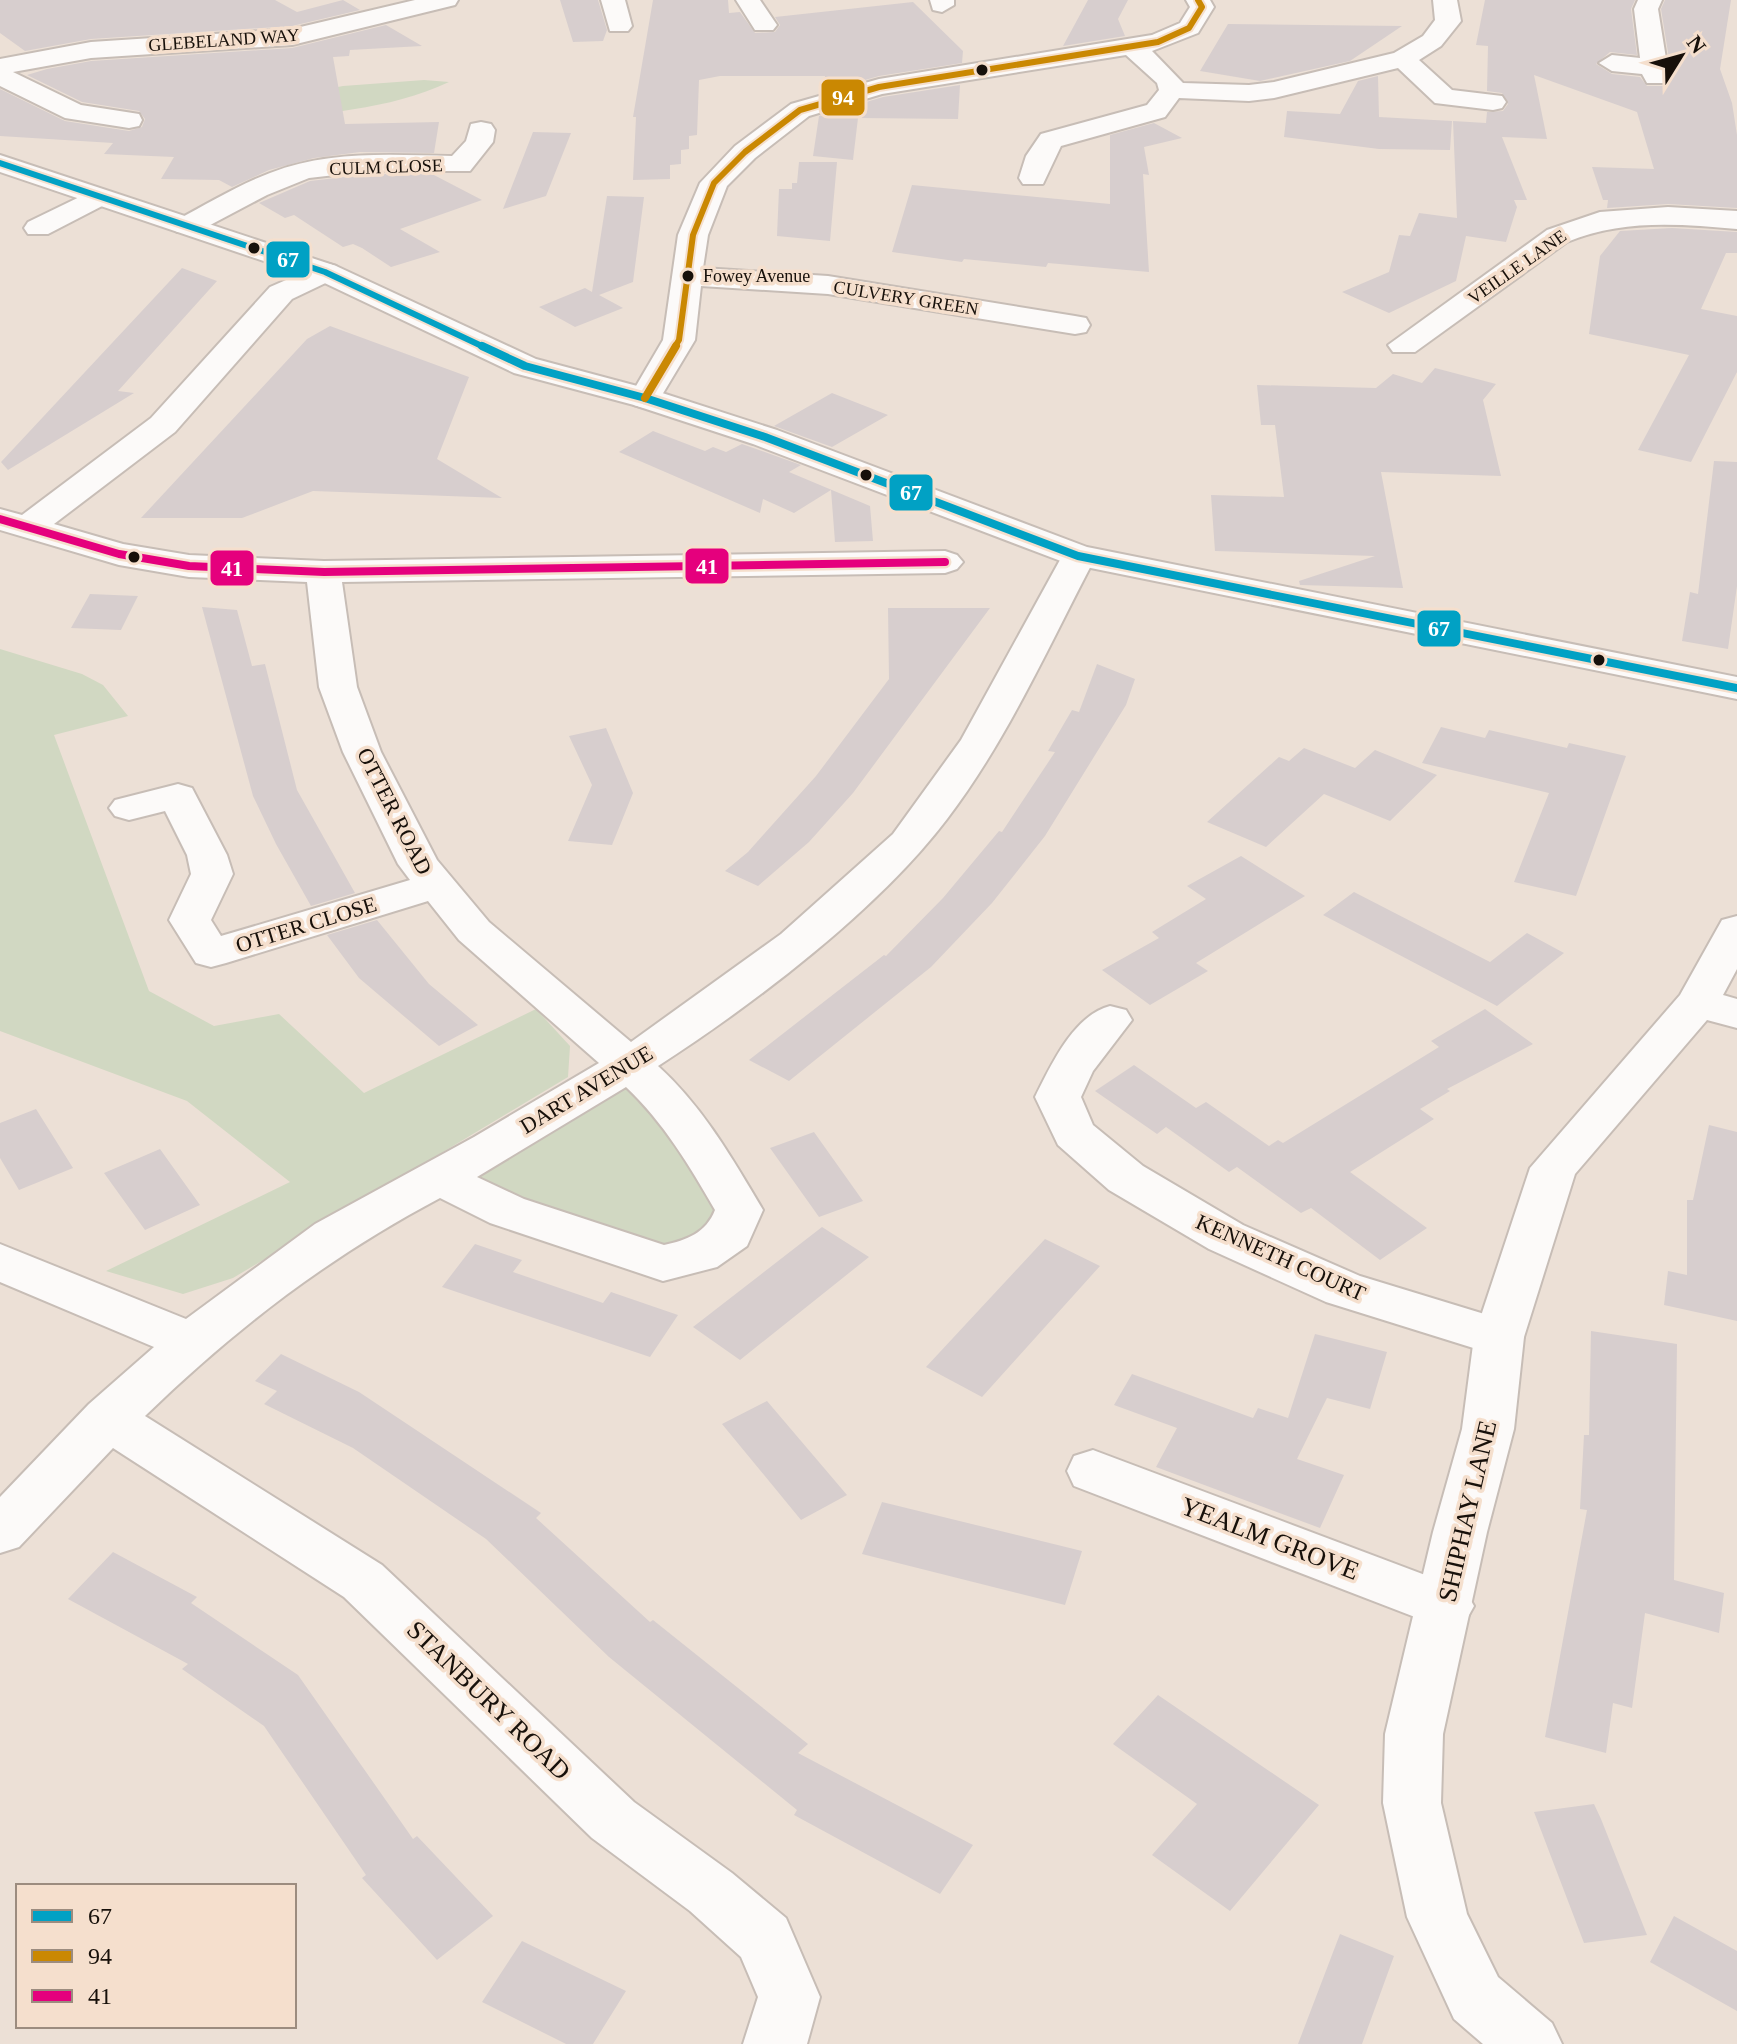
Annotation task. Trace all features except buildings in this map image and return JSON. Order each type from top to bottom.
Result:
[{"type":"street","name":"GLEBELAND WAY","points":[[0,67],[91,50],[292,37],[446,0]]},
{"type":"street","points":[[613,0],[619,26]]},
{"type":"street","points":[[748,0],[764,25]]},
{"type":"street","points":[[645,398],[679,340],[693,235],[714,183],[745,152],[800,110],[894,85],[1158,42],[1189,28],[1202,7],[1198,0]]},
{"type":"street","points":[[1172,90],[1249,93],[1274,90],[1403,59],[1432,41],[1448,21],[1445,0]]},
{"type":"street","points":[[1612,63],[1655,72],[1646,9],[1650,0]]},
{"type":"street","points":[[1033,178],[1040,156],[1051,140],[1156,111],[1172,90],[1170,81],[1133,47]]},
{"type":"street","points":[[1403,59],[1444,97],[1493,102]]},
{"type":"street","points":[[0,76],[74,112],[129,120]]},
{"type":"street","name":"CULM CLOSE","points":[[187,226],[281,178],[305,171],[350,164],[460,165],[479,142],[481,130]]},
{"type":"street","points":[[0,163],[96,198],[325,272],[525,366],[645,398],[765,437],[1078,556],[1737,688]]},
{"type":"street","points":[[38,230],[96,198]]},
{"type":"street","name":"VEILLE LANE","points":[[1404,345],[1557,236],[1581,223],[1633,216],[1737,220]]},
{"type":"street","points":[[13,524],[163,425],[265,307],[281,293],[325,272]]},
{"type":"street","name":"CULVERY GREEN","points":[[688,276],[828,285],[1075,325]]},
{"type":"street","points":[[13,524],[119,554],[189,566],[324,572],[945,562]]},
{"type":"street","name":"DART AVENUE","points":[[0,1532],[107,1418],[190,1341],[334,1236],[439,1178],[627,1066],[733,995],[816,927],[905,845],[960,776],[998,715],[1078,556]]},
{"type":"street","name":"OTTER ROAD","points":[[324,572],[327,622],[338,687],[362,752],[434,886],[474,931],[577,1017],[667,1100],[700,1143],[739,1210],[730,1234],[700,1255],[663,1263],[507,1211],[439,1178]]},
{"type":"street","name":"OTTER CLOSE","points":[[129,808],[178,796],[207,855],[212,874],[190,920],[211,953],[434,886]]},
{"type":"street","name":"SHIPHAY LANE","points":[[1530,2044],[1476,1998],[1437,1917],[1412,1803],[1414,1734],[1430,1657],[1446,1606],[1460,1532],[1488,1429],[1499,1337],[1553,1168],[1717,1008],[1737,929]]},
{"type":"street","name":"KENNETH COURT","points":[[1110,1020],[1073,1065],[1058,1097],[1074,1134],[1126,1178],[1226,1237],[1343,1289],[1499,1337]]},
{"type":"street","points":[[0,1262],[190,1341]]},
{"type":"street","name":"STANBURY ROAD","points":[[107,1418],[363,1581],[613,1820],[711,1892],[764,1938],[789,1997],[775,2044]]},
{"type":"street","name":"YEALM GROVE","points":[[1093,1471],[1446,1606]]},
{"type":"green space","points":[[424,80],[449,82],[426,92],[377,105],[252,122],[276,99],[343,86]]},
{"type":"green space","points":[[0,649],[82,674],[103,685],[128,716],[54,735],[149,991],[214,1026],[279,1014],[364,1093],[536,1009],[570,1046],[568,1077],[233,1278],[183,1294],[106,1271],[290,1182],[187,1101],[0,1031]]},
{"type":"green space","points":[[627,1066],[739,1210],[663,1263],[439,1178]]},
{"type":"transit line","name":"94","points":[[645,398],[679,340],[693,235],[714,183],[745,152],[800,110],[879,87],[1158,42],[1189,28],[1202,7],[1198,0]]},
{"type":"transit line","name":"67","points":[[0,163],[325,272],[525,366],[645,398],[765,437],[1078,556],[1737,688]]},
{"type":"transit line","name":"41","points":[[0,519],[119,554],[189,566],[324,572],[945,562]]},
{"type":"place","name":"Fowey Avenue","points":[[688,276]]}]
